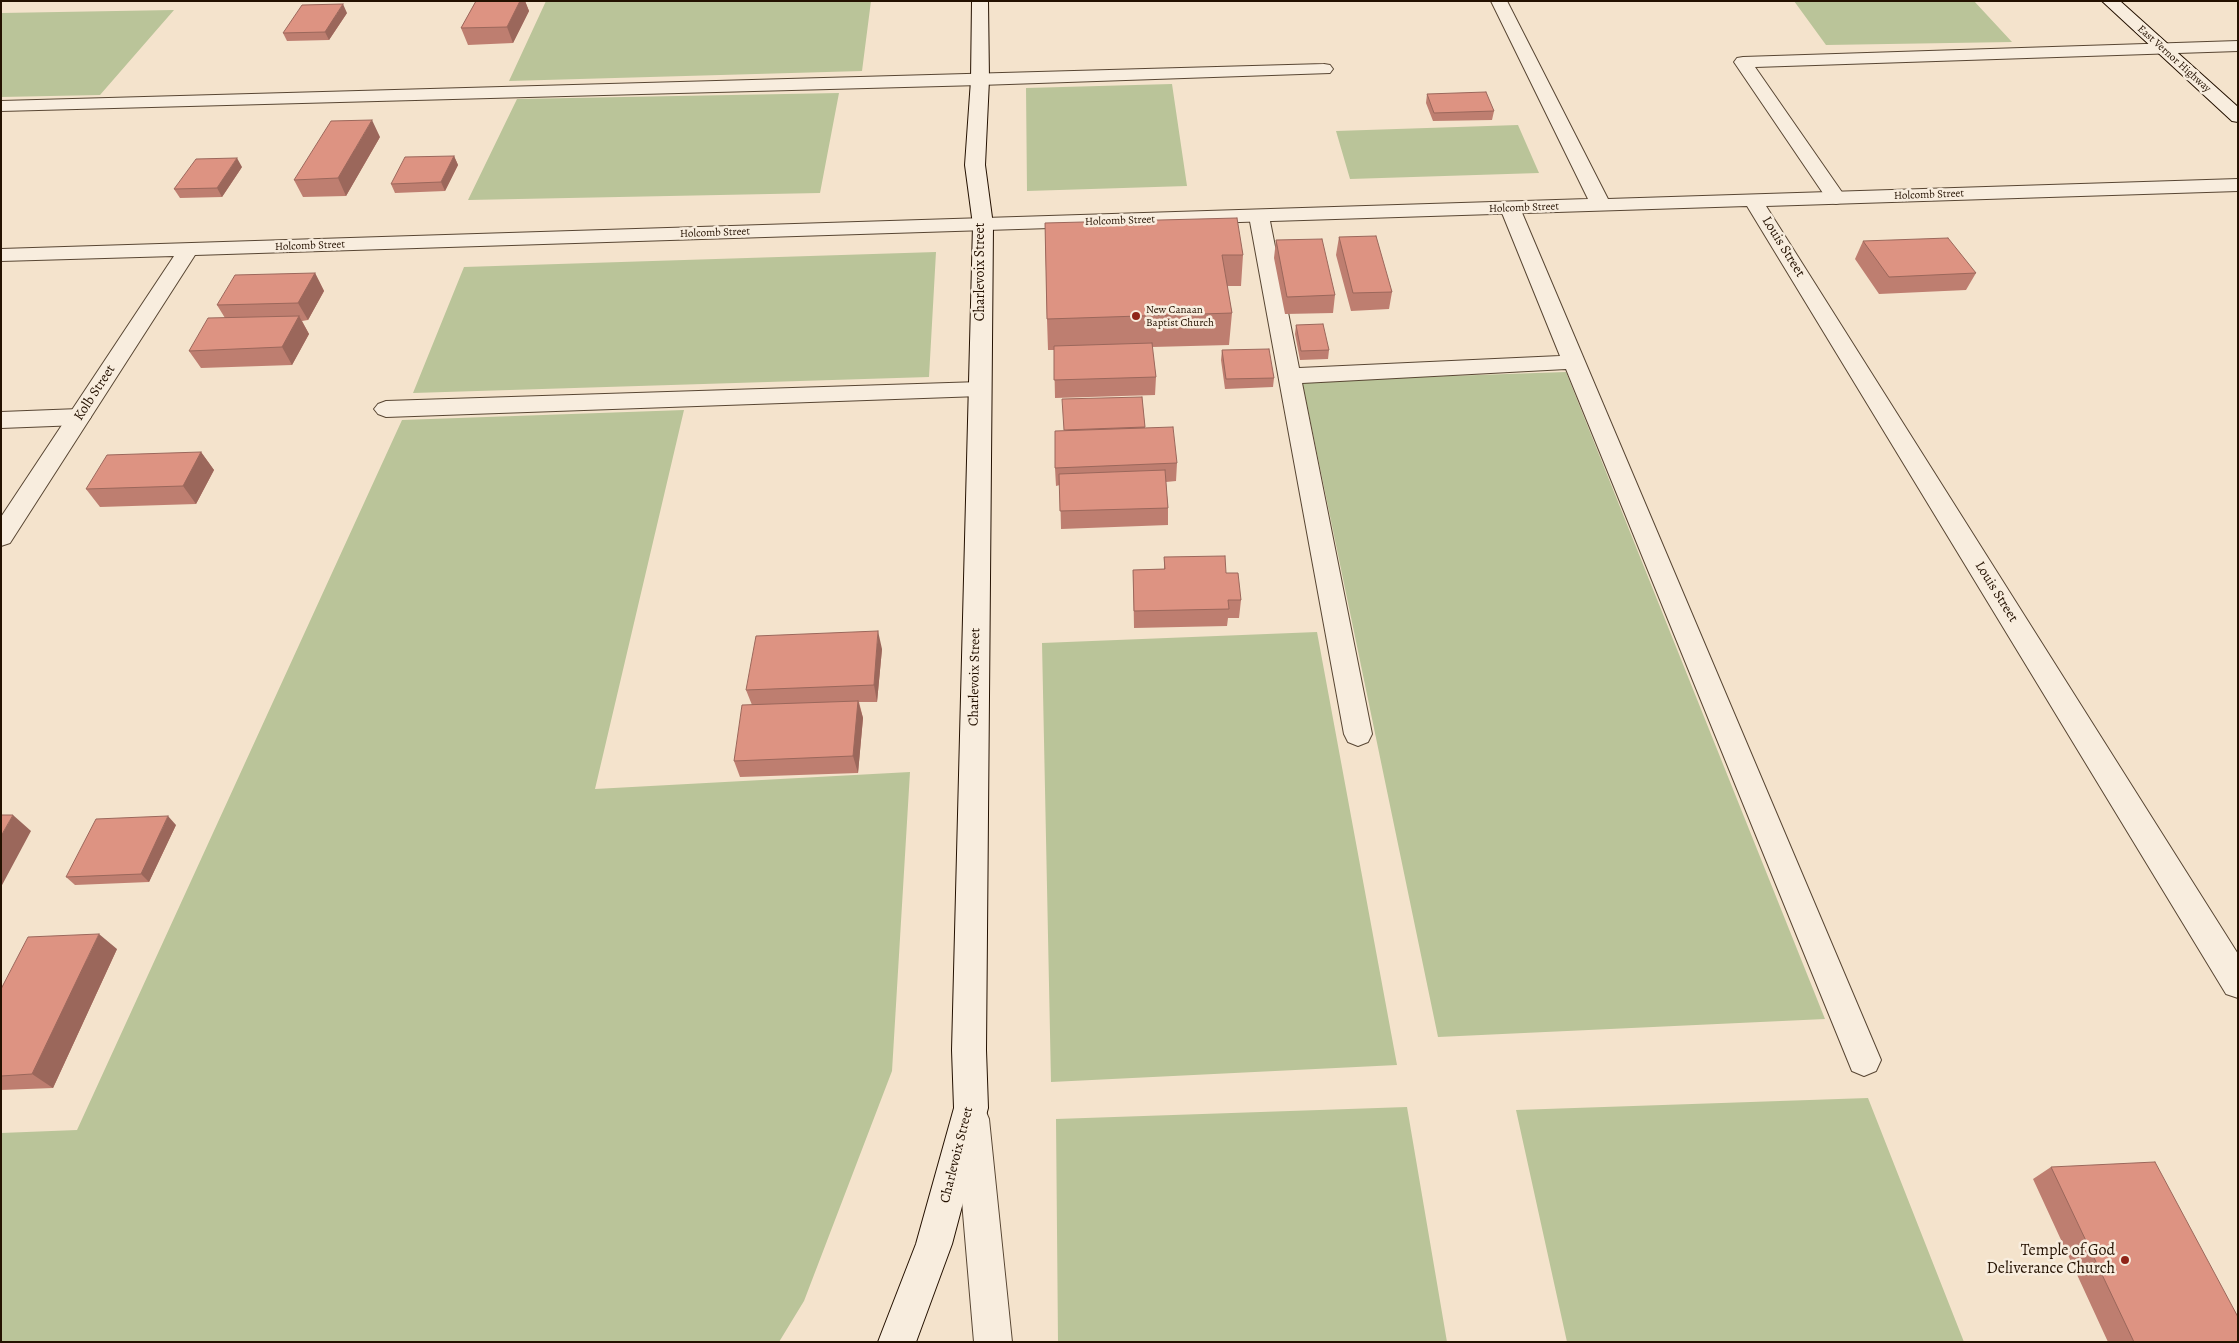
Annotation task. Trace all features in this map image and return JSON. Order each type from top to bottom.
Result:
[{"type":"street","name":"Charlevoix Street","points":[[897,1342],[934,1244],[971,1108],[969,1050],[982,225],[975,165],[980,80],[980,1]]},
{"type":"street","points":[[1500,1],[1601,205]]},
{"type":"street","name":"East Vernor Highway","points":[[2110,1],[2238,117]]},
{"type":"street","points":[[1836,198],[1743,62],[2238,46]]},
{"type":"street","points":[[1,106],[1324,69]]},
{"type":"street","name":"Holcomb Street","points":[[1,255],[1753,200],[2235,187]]},
{"type":"street","name":"Louis Street","points":[[1753,200],[2238,984]]},
{"type":"street","points":[[1510,208],[1864,1060]]},
{"type":"street","points":[[1259,216],[1358,734]]},
{"type":"street","name":"Kolb Street","points":[[1,537],[188,250]]},
{"type":"street","points":[[1290,376],[1574,362]]},
{"type":"street","points":[[386,409],[980,389]]},
{"type":"street","points":[[1,420],[79,417]]},
{"type":"street","points":[[971,1108],[993,1342]]},
{"type":"green space","points":[[546,1],[871,1],[862,71],[509,81]]},
{"type":"green space","points":[[1794,1],[1974,1],[2012,42],[1826,45]]},
{"type":"green space","points":[[174,10],[100,95],[1,97],[1,13]]},
{"type":"green space","points":[[1172,84],[1187,186],[1027,191],[1026,88]]},
{"type":"green space","points":[[839,93],[820,193],[468,200],[517,99]]},
{"type":"green space","points":[[1518,125],[1539,173],[1350,179],[1336,131]]},
{"type":"green space","points":[[936,252],[929,377],[413,393],[464,267]]},
{"type":"green space","points":[[1566,372],[1825,1019],[1438,1037],[1302,381]]},
{"type":"green space","points":[[684,410],[595,789],[910,772],[892,1071],[804,1301],[779,1342],[1,1342],[1,1133],[77,1130],[402,420]]},
{"type":"green space","points":[[1317,632],[1397,1065],[1051,1082],[1042,643]]},
{"type":"green space","points":[[1868,1098],[1964,1342],[1567,1342],[1516,1110]]},
{"type":"green space","points":[[1407,1107],[1447,1342],[1058,1342],[1056,1119]]},
{"type":"building","points":[[476,1],[520,1],[507,27],[461,28]]},
{"type":"building","points":[[343,4],[325,32],[283,33],[302,5]]},
{"type":"building","points":[[1486,92],[1494,111],[1434,113],[1427,94]]},
{"type":"building","points":[[372,120],[338,178],[294,180],[331,121]]},
{"type":"building","points":[[454,156],[441,182],[391,184],[405,157]]},
{"type":"building","points":[[237,158],[217,188],[174,189],[196,159]]},
{"type":"building","name":"New Canaan Baptist Church","points":[[1237,218],[1243,255],[1222,255],[1232,313],[1047,319],[1045,223]]},
{"type":"building","points":[[1376,236],[1392,292],[1353,293],[1339,237]]},
{"type":"building","points":[[1948,238],[1976,273],[1889,277],[1863,241]]},
{"type":"building","points":[[1322,239],[1335,295],[1287,297],[1276,240]]},
{"type":"building","points":[[315,273],[298,303],[217,305],[235,275]]},
{"type":"building","points":[[299,316],[282,347],[189,351],[208,318]]},
{"type":"building","points":[[1323,324],[1329,350],[1301,351],[1296,325]]},
{"type":"building","points":[[1152,343],[1156,377],[1054,380],[1054,346]]},
{"type":"building","points":[[1269,349],[1274,378],[1226,379],[1222,350]]},
{"type":"building","points":[[1142,397],[1145,427],[1064,430],[1062,399]]},
{"type":"building","points":[[1173,427],[1177,463],[1055,468],[1055,431]]},
{"type":"building","points":[[201,452],[183,486],[86,489],[107,455]]},
{"type":"building","points":[[1165,470],[1168,508],[1060,511],[1059,474]]},
{"type":"building","points":[[1225,556],[1226,573],[1238,573],[1241,600],[1228,600],[1229,609],[1134,611],[1133,570],[1165,569],[1164,557]]},
{"type":"building","points":[[878,631],[874,685],[746,690],[756,636]]},
{"type":"building","points":[[858,701],[853,756],[734,761],[742,705]]},
{"type":"building","points":[[1,815],[13,815],[1,836]]},
{"type":"building","points":[[168,816],[141,874],[66,877],[96,819]]},
{"type":"building","points":[[99,934],[32,1074],[1,1076],[1,989],[28,937]]},
{"type":"building","name":"Temple of God Deliverance Church","points":[[2155,1162],[2238,1317],[2238,1342],[2134,1342],[2051,1167]]},
{"type":"place","name":"New Canaan Baptist Church","points":[[1136,316]]},
{"type":"place","name":"Temple of God Deliverance Church","points":[[2125,1260]]}]
